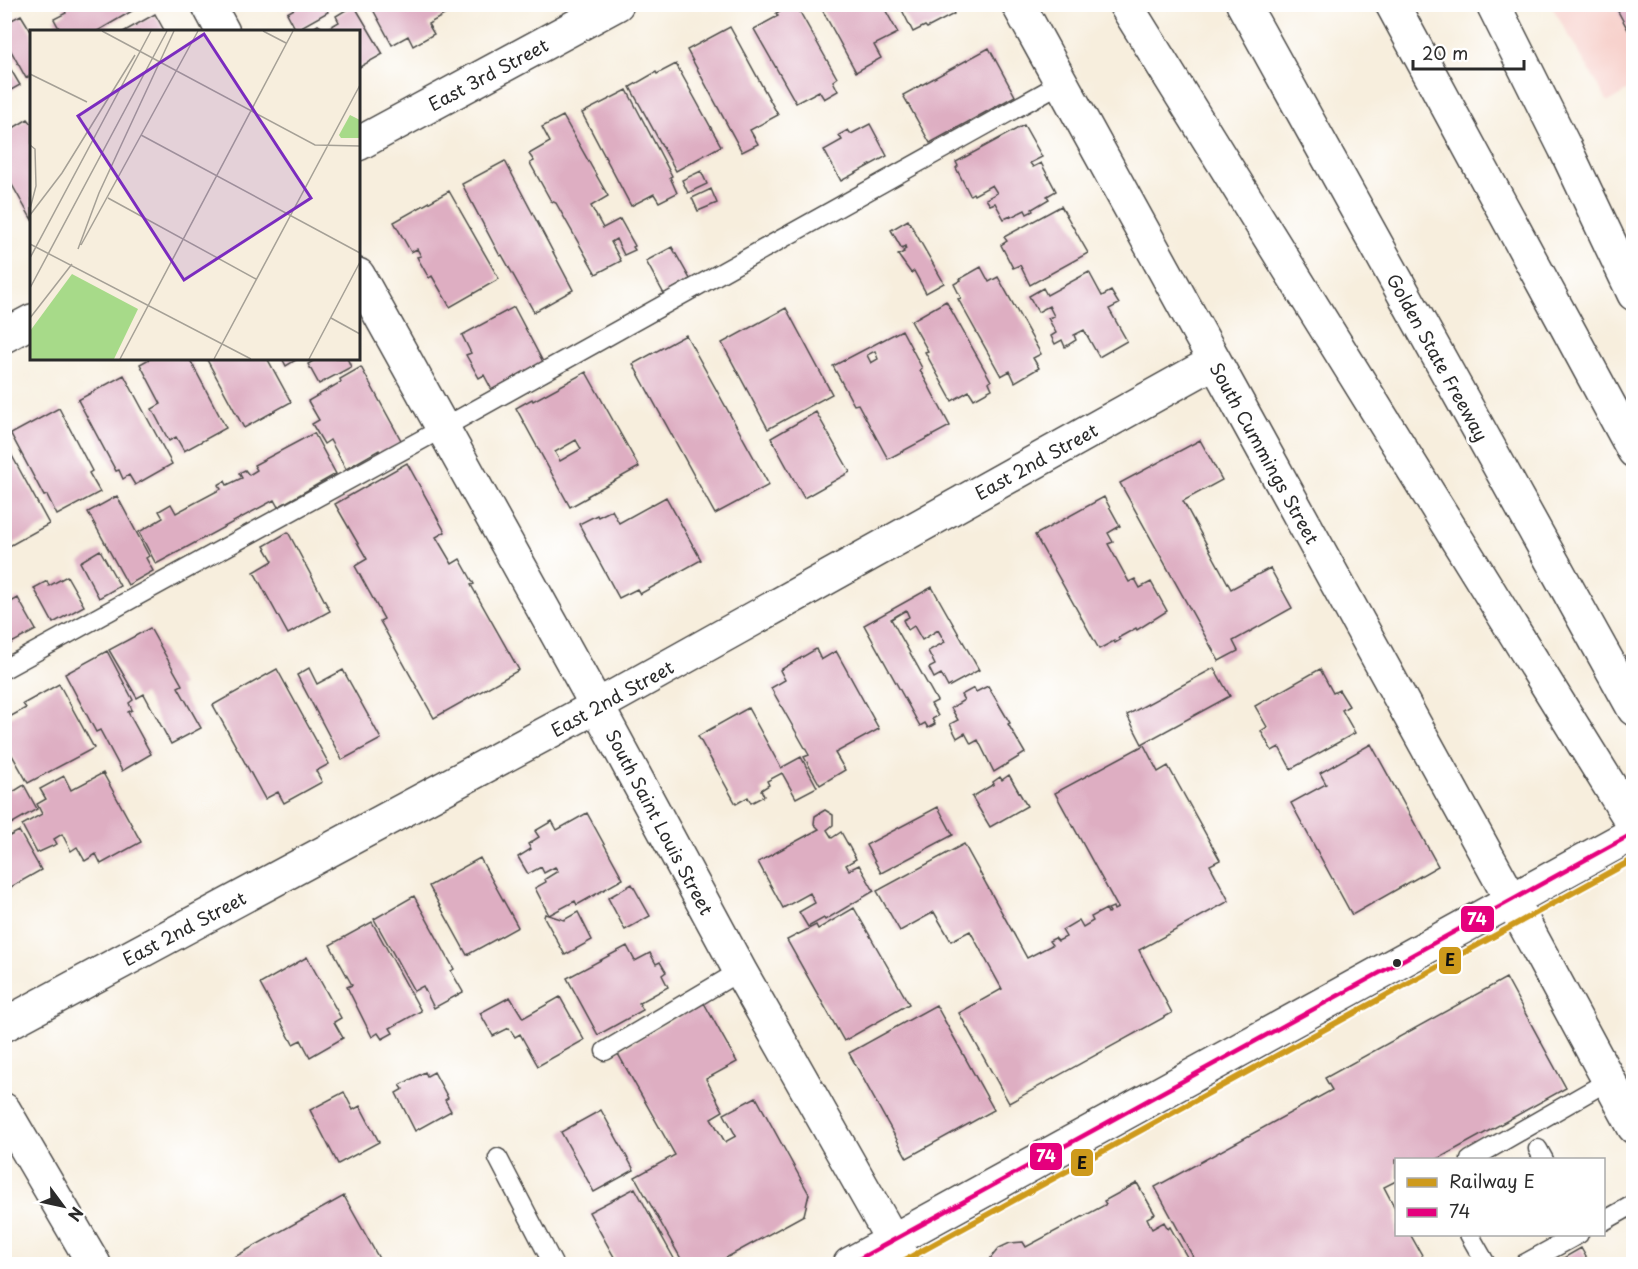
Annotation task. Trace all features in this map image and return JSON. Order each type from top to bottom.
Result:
[{"type":"main road","points":[[208,4],[223,30]]},
{"type":"main road","name":"East 3rd Street","points":[[360,143],[617,4]]},
{"type":"main road","name":"South Cummings Street","points":[[1018,4],[1634,1127]]},
{"type":"main road","points":[[1125,4],[1634,825]]},
{"type":"main road","name":"Golden State Freeway","points":[[1243,4],[1634,709]]},
{"type":"main road","points":[[1392,4],[1634,451]]},
{"type":"main road","points":[[1493,4],[1634,294]]},
{"type":"main road","name":"South Saint Louis Street","points":[[360,279],[597,706],[740,970],[900,1253]]},
{"type":"main road","points":[[4,336],[30,322]]},
{"type":"main road","name":"East 2nd Street","points":[[4,1025],[597,706],[1215,362]]},
{"type":"main road","points":[[850,1264],[900,1253],[1634,833]]},
{"type":"main road","points":[[4,1110],[94,1264]]},
{"type":"lane","points":[[4,669],[443,428],[1061,83]]},
{"type":"lane","points":[[605,1051],[740,970]]},
{"type":"lane","points":[[1473,1158],[1608,1081]]},
{"type":"lane","points":[[498,1158],[553,1264]]},
{"type":"lane","points":[[1605,1220],[1634,1204]]},
{"type":"lane","points":[[1470,1236],[1486,1264]]},
{"type":"lane","points":[[1524,1264],[1575,1236]]},
{"type":"shaded area","points":[[1551,5],[1633,5],[1633,87],[1608,102]]},
{"type":"building","points":[[61,4],[144,4],[99,30],[60,30],[54,19],[66,13]]},
{"type":"building","points":[[303,4],[324,4],[328,12],[296,30],[287,13]]},
{"type":"building","points":[[370,4],[440,4],[446,14],[428,24],[434,34],[413,46],[408,36],[392,45]]},
{"type":"building","points":[[819,4],[882,4],[898,33],[874,45],[881,58],[856,72]]},
{"type":"building","points":[[899,4],[958,4],[959,6],[952,10],[954,14],[927,28],[925,26],[913,32]]},
{"type":"building","points":[[1614,4],[1634,4],[1634,41]]},
{"type":"building","points":[[354,5],[383,54],[360,67],[360,30],[325,30],[339,22],[336,16]]},
{"type":"building","points":[[791,5],[793,7],[796,5],[837,78],[833,81],[838,91],[824,99],[819,91],[796,103],[754,29],[778,16],[776,13]]},
{"type":"building","points":[[155,14],[164,30],[127,30]]},
{"type":"building","points":[[21,15],[30,30],[30,76],[26,78],[4,38],[4,24]]},
{"type":"building","points":[[318,25],[325,30],[310,30]]},
{"type":"building","points":[[730,27],[778,115],[750,130],[758,144],[742,152],[687,50]]},
{"type":"building","points":[[989,48],[1015,96],[930,143],[903,95]]},
{"type":"building","points":[[4,58],[20,85],[4,94]]},
{"type":"building","points":[[676,64],[721,146],[676,171],[630,87]]},
{"type":"building","points":[[627,90],[672,176],[670,177],[677,193],[659,202],[654,194],[631,206],[582,113]]},
{"type":"building","points":[[563,116],[608,196],[591,206],[603,228],[620,219],[635,246],[633,247],[635,250],[624,255],[616,239],[611,242],[621,261],[596,274],[556,203],[551,201],[530,163],[534,161],[529,154],[550,142],[542,127]]},
{"type":"building","points":[[28,119],[30,122],[30,216],[12,185],[4,189],[4,129],[8,127],[10,130]]},
{"type":"building","points":[[870,124],[887,156],[841,181],[824,150],[842,140],[839,135],[848,130],[851,134]]},
{"type":"building","points":[[1024,125],[1042,157],[1030,163],[1033,167],[1041,163],[1056,191],[1047,196],[1049,199],[1032,209],[1033,211],[1027,214],[1025,210],[1004,219],[995,203],[990,205],[986,199],[997,193],[992,185],[970,195],[956,168],[958,166],[956,162]]},
{"type":"building","points":[[505,161],[573,290],[534,312],[502,255],[500,256],[462,184]]},
{"type":"building","points":[[701,171],[707,184],[688,193],[682,180]]},
{"type":"building","points":[[711,189],[717,203],[698,211],[692,198]]},
{"type":"building","points":[[449,191],[499,279],[450,307],[432,276],[429,278],[417,257],[421,256],[417,249],[411,252],[394,222]]},
{"type":"building","points":[[1061,206],[1088,253],[1030,285],[1020,265],[1013,268],[1001,245],[1007,241],[1004,237]]},
{"type":"building","points":[[908,220],[944,283],[926,293],[914,271],[911,273],[898,255],[906,249],[905,246],[902,249],[891,230]]},
{"type":"building","points":[[672,247],[690,279],[664,294],[646,261]]},
{"type":"building","points":[[981,267],[989,282],[998,277],[1041,354],[1033,358],[1039,368],[1015,382],[1010,371],[1001,376],[958,299],[961,298],[954,284]]},
{"type":"building","points":[[1089,272],[1102,296],[1111,291],[1119,304],[1109,309],[1127,341],[1099,357],[1084,330],[1074,335],[1076,340],[1065,347],[1062,340],[1055,344],[1051,336],[1056,333],[1048,318],[1054,316],[1049,306],[1038,312],[1029,296],[1043,288],[1047,295]]},
{"type":"building","points":[[946,301],[991,381],[989,382],[992,389],[974,399],[969,391],[952,401],[911,321]]},
{"type":"building","points":[[514,307],[543,362],[492,390],[484,375],[479,378],[466,355],[471,353],[462,335]]},
{"type":"building","points":[[786,308],[832,394],[768,429],[722,343]]},
{"type":"building","points":[[902,330],[950,426],[888,459],[858,404],[854,405],[833,366]],"holes":[[[875,351],[878,359],[871,363],[867,355]]]},
{"type":"building","points":[[686,335],[769,485],[715,514],[633,364]]},
{"type":"building","points":[[147,360],[190,360],[226,428],[184,451],[176,437],[169,441],[152,409],[161,404],[140,364]]},
{"type":"building","points":[[207,360],[268,360],[291,402],[244,428]]},
{"type":"building","points":[[283,360],[296,360],[286,366]]},
{"type":"building","points":[[315,360],[348,360],[351,367],[319,384],[308,364]]},
{"type":"building","points":[[361,367],[402,442],[381,455],[379,450],[346,469],[330,440],[324,444],[312,424],[319,420],[308,401],[341,382],[340,379]]},
{"type":"building","points":[[586,372],[639,467],[570,507],[516,408],[532,399],[533,401]],"holes":[[[576,440],[581,449],[560,461],[555,452]]]},
{"type":"building","points":[[124,375],[172,464],[135,485],[129,475],[123,479],[119,470],[116,471],[78,400]]},
{"type":"building","points":[[59,408],[92,471],[89,473],[100,492],[57,515],[47,495],[44,496],[11,434]]},
{"type":"building","points":[[816,412],[850,472],[804,498],[771,438]]},
{"type":"building","points":[[314,433],[336,474],[278,507],[274,500],[156,564],[139,532],[163,518],[159,511],[171,504],[176,513],[221,489],[218,485],[225,481],[227,485],[242,478],[239,473],[245,470],[249,475],[257,470],[254,465]]},
{"type":"building","points":[[1200,440],[1222,480],[1183,501],[1231,589],[1270,568],[1292,608],[1233,641],[1238,651],[1219,661],[1120,483]]},
{"type":"building","points":[[4,441],[49,524],[4,549]]},
{"type":"building","points":[[407,463],[445,532],[436,537],[452,564],[460,559],[474,584],[471,585],[519,670],[434,718],[380,621],[384,619],[355,566],[367,559],[335,504]]},
{"type":"building","points":[[117,496],[149,556],[146,558],[153,571],[128,585],[88,512]]},
{"type":"building","points":[[666,497],[701,560],[640,594],[637,589],[619,598],[579,524],[612,510],[619,523]]},
{"type":"building","points":[[1104,497],[1120,526],[1108,533],[1113,542],[1108,544],[1129,582],[1135,579],[1140,588],[1151,582],[1167,611],[1137,630],[1136,628],[1118,638],[1120,640],[1115,643],[1114,641],[1099,649],[1035,535]]},
{"type":"building","points":[[288,532],[330,611],[288,634],[254,572],[273,561],[264,546]]},
{"type":"building","points":[[100,550],[120,586],[99,598],[80,562]]},
{"type":"building","points":[[67,576],[84,606],[53,623],[34,588],[47,581],[49,586]]},
{"type":"building","points":[[932,587],[979,670],[948,687],[941,674],[934,678],[929,668],[935,665],[928,651],[945,642],[938,630],[922,640],[914,626],[908,630],[903,620],[909,617],[906,610],[891,619],[937,701],[931,704],[938,716],[932,719],[935,724],[928,728],[925,723],[920,726],[864,625]]},
{"type":"building","points":[[18,598],[36,630],[6,646],[4,643],[4,606]]},
{"type":"building","points":[[150,628],[182,685],[178,687],[201,728],[171,744],[144,694],[137,698],[109,650]]},
{"type":"building","points":[[816,649],[821,660],[836,651],[879,729],[835,753],[845,770],[820,785],[804,757],[809,755],[771,688],[785,680],[780,670]]},
{"type":"building","points":[[107,651],[133,700],[129,703],[132,710],[128,712],[151,754],[122,771],[100,730],[96,732],[65,674]]},
{"type":"building","points":[[309,668],[317,684],[343,670],[381,739],[342,760],[297,675]]},
{"type":"building","points":[[1214,668],[1230,696],[1142,744],[1127,715]]},
{"type":"building","points":[[277,669],[329,764],[316,771],[322,782],[284,803],[278,792],[265,799],[213,705]]},
{"type":"building","points":[[1320,669],[1333,693],[1339,690],[1349,706],[1342,710],[1355,733],[1291,769],[1279,747],[1272,751],[1261,731],[1267,727],[1255,706]]},
{"type":"building","points":[[59,684],[94,748],[28,783],[4,741],[4,720],[26,708],[23,704]]},
{"type":"building","points":[[988,686],[1025,753],[994,772],[978,740],[971,744],[965,733],[957,738],[950,724],[958,720],[951,708],[964,700],[961,695],[974,688],[976,692]]},
{"type":"building","points":[[748,708],[781,768],[801,757],[817,787],[796,798],[782,773],[767,781],[769,785],[761,790],[764,796],[751,803],[748,797],[736,804],[698,736]]},
{"type":"building","points":[[1371,744],[1438,866],[1352,915],[1291,803],[1326,784],[1320,773]]},
{"type":"building","points":[[1144,745],[1158,772],[1168,766],[1220,860],[1210,865],[1229,901],[1139,950],[1172,1013],[1009,1103],[959,1013],[1002,989],[970,931],[951,941],[934,912],[900,931],[877,891],[964,844],[1027,958],[1052,945],[1049,941],[1055,938],[1058,941],[1066,937],[1062,930],[1079,920],[1083,927],[1093,921],[1091,917],[1106,909],[1108,913],[1110,912],[1108,909],[1118,908],[1055,793]]},
{"type":"building","points":[[103,773],[141,842],[101,864],[96,854],[85,861],[77,847],[71,851],[62,834],[54,839],[57,844],[37,853],[22,825],[42,814],[37,804],[46,799],[40,789],[64,776],[71,790]]},
{"type":"building","points":[[1009,775],[1027,806],[990,827],[972,797],[994,784],[993,782],[1000,777],[1002,780]]},
{"type":"building","points":[[24,785],[37,809],[4,828],[4,788],[9,786],[13,792]]},
{"type":"building","points":[[938,807],[953,835],[881,873],[866,845]]},
{"type":"building","points":[[825,810],[833,815],[833,825],[827,830],[832,838],[841,832],[856,859],[846,865],[849,870],[859,865],[874,891],[825,920],[824,918],[808,927],[799,912],[815,903],[810,893],[783,908],[758,862],[819,829],[814,824],[815,816]]},
{"type":"building","points":[[587,813],[623,879],[577,905],[575,901],[549,915],[535,888],[558,871],[555,867],[544,873],[541,867],[528,874],[518,857],[531,849],[528,844],[539,837],[535,831],[552,821],[557,830]]},
{"type":"building","points":[[19,831],[41,870],[4,891],[4,839]]},
{"type":"building","points":[[480,858],[518,927],[467,955],[429,886]]},
{"type":"building","points":[[632,884],[650,916],[625,930],[608,898]]},
{"type":"building","points":[[414,896],[454,969],[451,971],[463,992],[434,1008],[423,986],[414,991],[374,919]]},
{"type":"building","points":[[854,908],[909,1004],[844,1041],[787,940],[816,925],[818,929]]},
{"type":"building","points":[[578,912],[592,940],[565,955],[544,917],[545,914],[564,920]]},
{"type":"building","points":[[372,922],[421,1011],[390,1028],[393,1033],[382,1039],[378,1033],[372,1037],[347,987],[352,985],[330,945]]},
{"type":"building","points":[[627,946],[635,961],[650,953],[656,964],[660,962],[666,972],[662,975],[668,987],[639,1003],[643,1010],[598,1035],[567,978]]},
{"type":"building","points":[[307,957],[341,1018],[334,1022],[343,1038],[310,1057],[301,1040],[293,1044],[260,984]]},
{"type":"building","points":[[1506,978],[1566,1088],[1440,1158],[1395,1158],[1395,1182],[1384,1187],[1395,1208],[1395,1236],[1411,1236],[1427,1264],[1197,1264],[1155,1187],[1332,1090],[1325,1078]]},
{"type":"building","points":[[510,997],[523,1018],[560,997],[584,1040],[538,1066],[520,1034],[515,1037],[509,1028],[493,1036],[480,1013]]},
{"type":"building","points":[[704,1003],[737,1062],[706,1079],[723,1111],[711,1118],[725,1142],[736,1136],[724,1114],[756,1097],[809,1194],[804,1215],[715,1264],[684,1264],[635,1177],[675,1155],[617,1052]]},
{"type":"building","points":[[936,1005],[994,1110],[907,1158],[849,1053]]},
{"type":"building","points":[[425,1072],[427,1076],[434,1072],[448,1098],[445,1100],[451,1111],[415,1131],[396,1093],[403,1089],[400,1085]]},
{"type":"building","points":[[344,1092],[353,1110],[360,1106],[379,1142],[338,1164],[310,1110]]},
{"type":"building","points":[[601,1110],[634,1170],[594,1192],[561,1132]]},
{"type":"building","points":[[1137,1183],[1155,1214],[1147,1218],[1152,1229],[1164,1222],[1168,1229],[1170,1227],[1191,1264],[991,1264],[989,1260],[999,1248],[1010,1243],[1023,1242],[1026,1247],[1105,1205],[1104,1201]]},
{"type":"building","points":[[635,1188],[677,1264],[618,1264],[589,1212]]},
{"type":"building","points":[[344,1196],[382,1264],[222,1264]]},
{"type":"building","points":[[1581,1248],[1590,1264],[1553,1264]]},
{"type":"rail line","name":"E","points":[[898,1264],[1634,859]]},
{"type":"transit line","name":"74","points":[[850,1264],[1634,833]]}]
